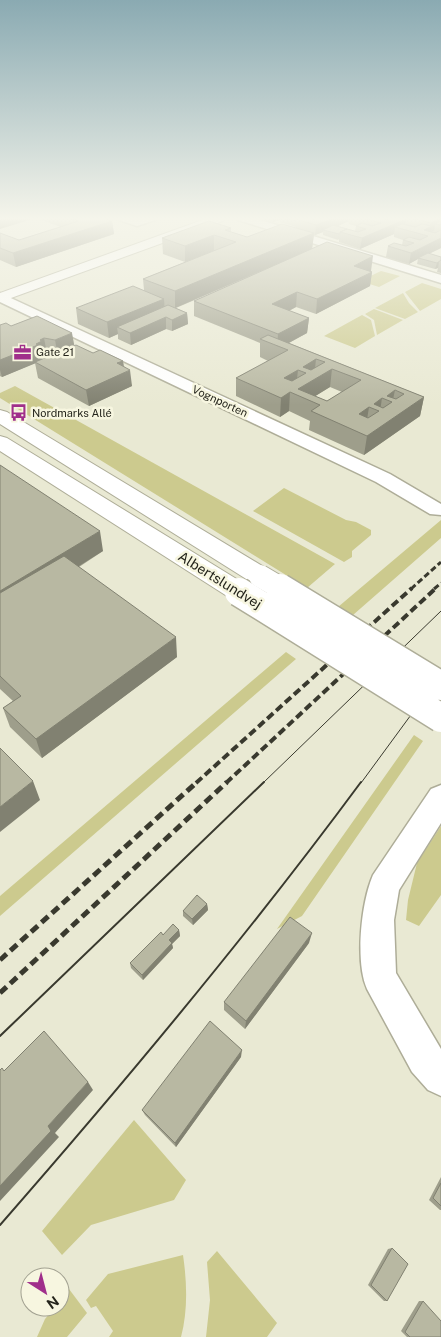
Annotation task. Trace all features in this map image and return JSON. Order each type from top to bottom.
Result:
[{"type":"street","points":[[0,295],[37,280]]},
{"type":"street","points":[[0,295],[42,280]]},
{"type":"street","name":"Vognporten","points":[[0,295],[383,478],[437,510]]},
{"type":"street","name":"Albertslundvej","points":[[0,416],[441,686]]},
{"type":"street","name":"Albertslundvej","points":[[0,442],[441,718]]},
{"type":"street","points":[[441,798],[384,886],[378,920],[378,977],[425,1059],[441,1077]]},
{"type":"shaded area","points":[[361,280],[392,280],[379,287]]},
{"type":"shaded area","points":[[422,283],[441,289],[441,299],[420,311],[405,292]]},
{"type":"shaded area","points":[[403,293],[418,312],[405,319],[375,308]]},
{"type":"shaded area","points":[[374,309],[403,320],[377,335],[374,320],[365,314]]},
{"type":"shaded area","points":[[362,315],[371,320],[375,336],[355,348],[324,336]]},
{"type":"shaded area","points":[[15,386],[335,564],[307,588],[0,398],[0,393]]},
{"type":"shaded area","points":[[284,488],[346,520],[356,522],[371,530],[371,535],[352,551],[352,557],[344,562],[253,511]]},
{"type":"shaded area","points":[[441,520],[441,538],[353,615],[338,607]]},
{"type":"shaded area","points":[[286,652],[296,659],[0,916],[0,896]]},
{"type":"shaded area","points":[[414,735],[423,741],[302,916],[277,929]]},
{"type":"shaded area","points":[[441,826],[441,895],[419,926],[406,920],[408,900],[417,863]]},
{"type":"shaded area","points":[[134,1120],[186,1180],[174,1200],[91,1225],[62,1255],[42,1231]]},
{"type":"shaded area","points":[[217,1251],[277,1323],[267,1337],[206,1337],[210,1300],[207,1262]]},
{"type":"shaded area","points":[[183,1255],[186,1296],[185,1317],[181,1337],[109,1337],[113,1331],[96,1306],[91,1308],[86,1300],[108,1274]]},
{"type":"shaded area","points":[[70,1290],[87,1313],[67,1337],[37,1337],[47,1317],[70,1317]]},
{"type":"building","points":[[147,280],[200,280],[175,291]]},
{"type":"building","points":[[240,280],[355,280],[317,299],[297,292],[272,304],[309,318],[278,334],[194,301]]},
{"type":"building","points":[[133,286],[164,299],[107,322],[76,308]]},
{"type":"building","points":[[168,305],[187,313],[172,320],[166,317],[130,333],[117,327]]},
{"type":"building","points":[[37,316],[72,333],[55,340],[44,338],[36,344],[38,345],[0,360],[0,325],[6,323],[11,326]]},
{"type":"building","points":[[268,335],[424,397],[367,436],[311,411],[320,405],[290,392],[281,398],[236,378],[288,350],[260,339]],"holes":[[[316,359],[325,362],[311,370],[303,367]],[[332,369],[361,380],[327,401],[298,389]],[[298,370],[306,373],[292,381],[284,378]],[[395,390],[404,394],[396,399],[387,396]],[[382,398],[392,402],[383,408],[374,404]],[[369,407],[379,411],[368,418],[359,414]]]},
{"type":"building","points":[[76,345],[93,353],[100,350],[123,361],[117,363],[130,370],[86,390],[35,362]]},
{"type":"building","points":[[0,465],[100,531],[0,591]]},
{"type":"building","points":[[64,556],[176,637],[36,739],[3,708],[21,696],[0,676],[0,593]]},
{"type":"building","points":[[0,748],[33,781],[0,807]]},
{"type":"building","points":[[197,895],[207,904],[192,919],[183,911]]},
{"type":"building","points":[[290,917],[312,933],[246,1021],[224,1002]]},
{"type":"building","points":[[173,924],[179,930],[169,940],[172,943],[142,975],[130,963],[161,932],[163,935]]},
{"type":"building","points":[[210,1021],[242,1050],[175,1143],[142,1110]]},
{"type":"building","points":[[44,1031],[88,1082],[48,1126],[51,1131],[0,1186],[0,1070],[2,1068],[4,1071]]},
{"type":"building","points":[[441,1183],[441,1206],[433,1198]]},
{"type":"building","points":[[392,1248],[408,1264],[387,1301],[371,1285]]},
{"type":"building","points":[[423,1301],[441,1321],[441,1337],[410,1337],[405,1332]]},
{"type":"tram line","points":[[263,783],[441,611]]},
{"type":"tram line","points":[[361,783],[441,674]]},
{"type":"tram line","points":[[0,1036],[264,782]]},
{"type":"tram line","points":[[0,1225],[94,1117],[185,1007],[275,896],[361,782]]},
{"type":"railway","points":[[411,589],[441,562]]},
{"type":"railway","points":[[434,589],[441,583]]},
{"type":"railway","points":[[196,783],[412,588]]},
{"type":"railway","points":[[226,783],[436,588]]},
{"type":"railway","points":[[0,960],[197,782]]},
{"type":"railway","points":[[0,993],[227,782]]},
{"type":"place","name":"Gate 21","points":[[22,352]]},
{"type":"place","name":"Nordmarks Allé","points":[[18,413]]}]
